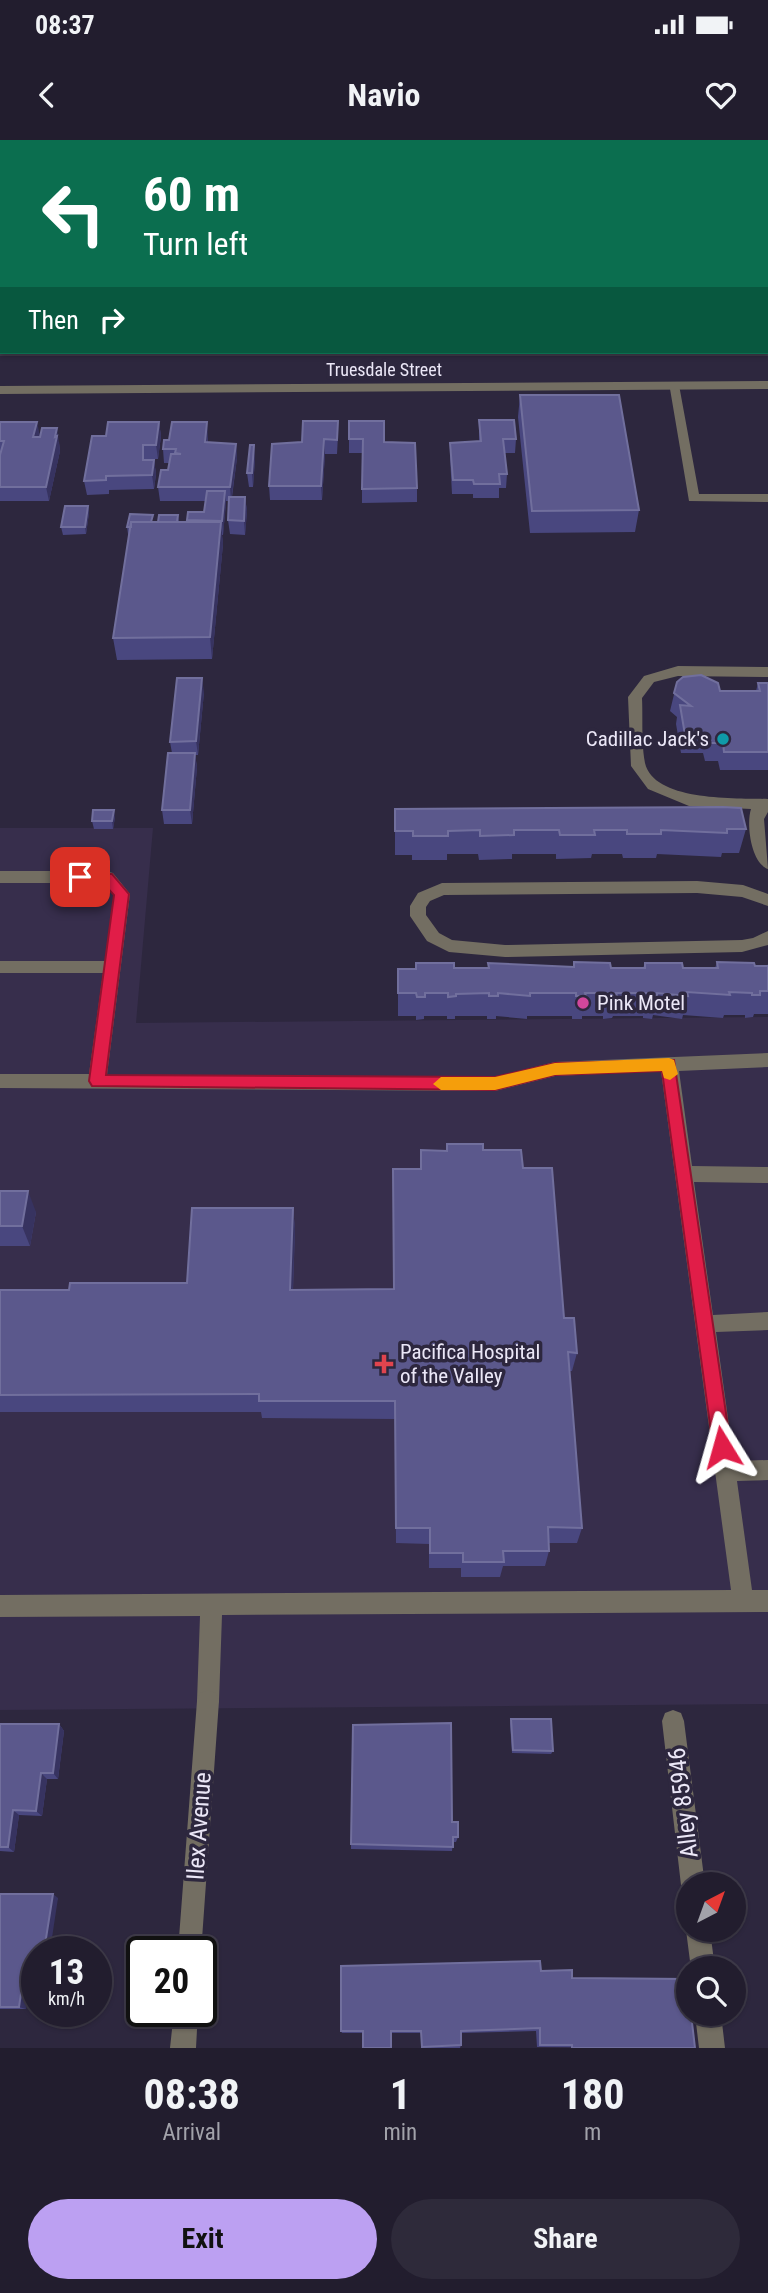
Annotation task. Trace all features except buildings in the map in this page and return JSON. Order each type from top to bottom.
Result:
[{"type":"street","name":"Truesdale Street","points":[[0,390],[768,384]]},
{"type":"street","points":[[673,385],[693,498],[768,499]]},
{"type":"street","points":[[767,804],[694,802],[653,785],[638,766],[635,697],[649,679],[678,671],[768,672]]},
{"type":"street","points":[[767,804],[757,812],[756,819],[757,835],[768,863]]},
{"type":"street","points":[[0,877],[107,877],[122,894],[97,1081]]},
{"type":"street","points":[[768,900],[743,891],[697,887],[442,889],[424,897],[418,906],[418,916],[433,937],[449,946],[505,951],[742,946],[757,944],[768,937]]},
{"type":"street","points":[[0,967],[112,967]]},
{"type":"street","points":[[0,1081],[495,1084],[555,1069],[768,1059]]},
{"type":"street","points":[[669,1064],[743,1602]]},
{"type":"street","points":[[684,1174],[768,1175]]},
{"type":"street","points":[[705,1324],[768,1321]]},
{"type":"street","points":[[725,1471],[768,1470]]},
{"type":"street","points":[[0,1606],[768,1601]]},
{"type":"street","name":"Ilex Avenue","points":[[191,1936],[208,1701],[211,1604]]},
{"type":"street","name":"Alley 85946","points":[[673,1721],[691,1872]]},
{"type":"street","points":[[709,2026],[712,2048]]},
{"type":"street","points":[[183,2048],[185,2027]]},
{"type":"shaded area","name":"Pacifica Hospital of the Valley","points":[[0,828],[153,828],[136,1023],[768,1017],[768,1704],[0,1710]]},
{"type":"slow traffic","points":[[441,1084],[495,1084],[555,1069],[646,1065],[669,1064],[670,1074]]},
{"type":"place","name":"Cadillac Jack's","points":[[723,739]]},
{"type":"place","name":"Pink Motel","points":[[583,1003]]},
{"type":"place","name":"Pacifica Hospital of the Valley","points":[[384,1364]]},
{"type":"route","points":[[80,877],[107,877],[122,894],[97,1081],[495,1084],[555,1069],[669,1064],[722,1447]]}]
